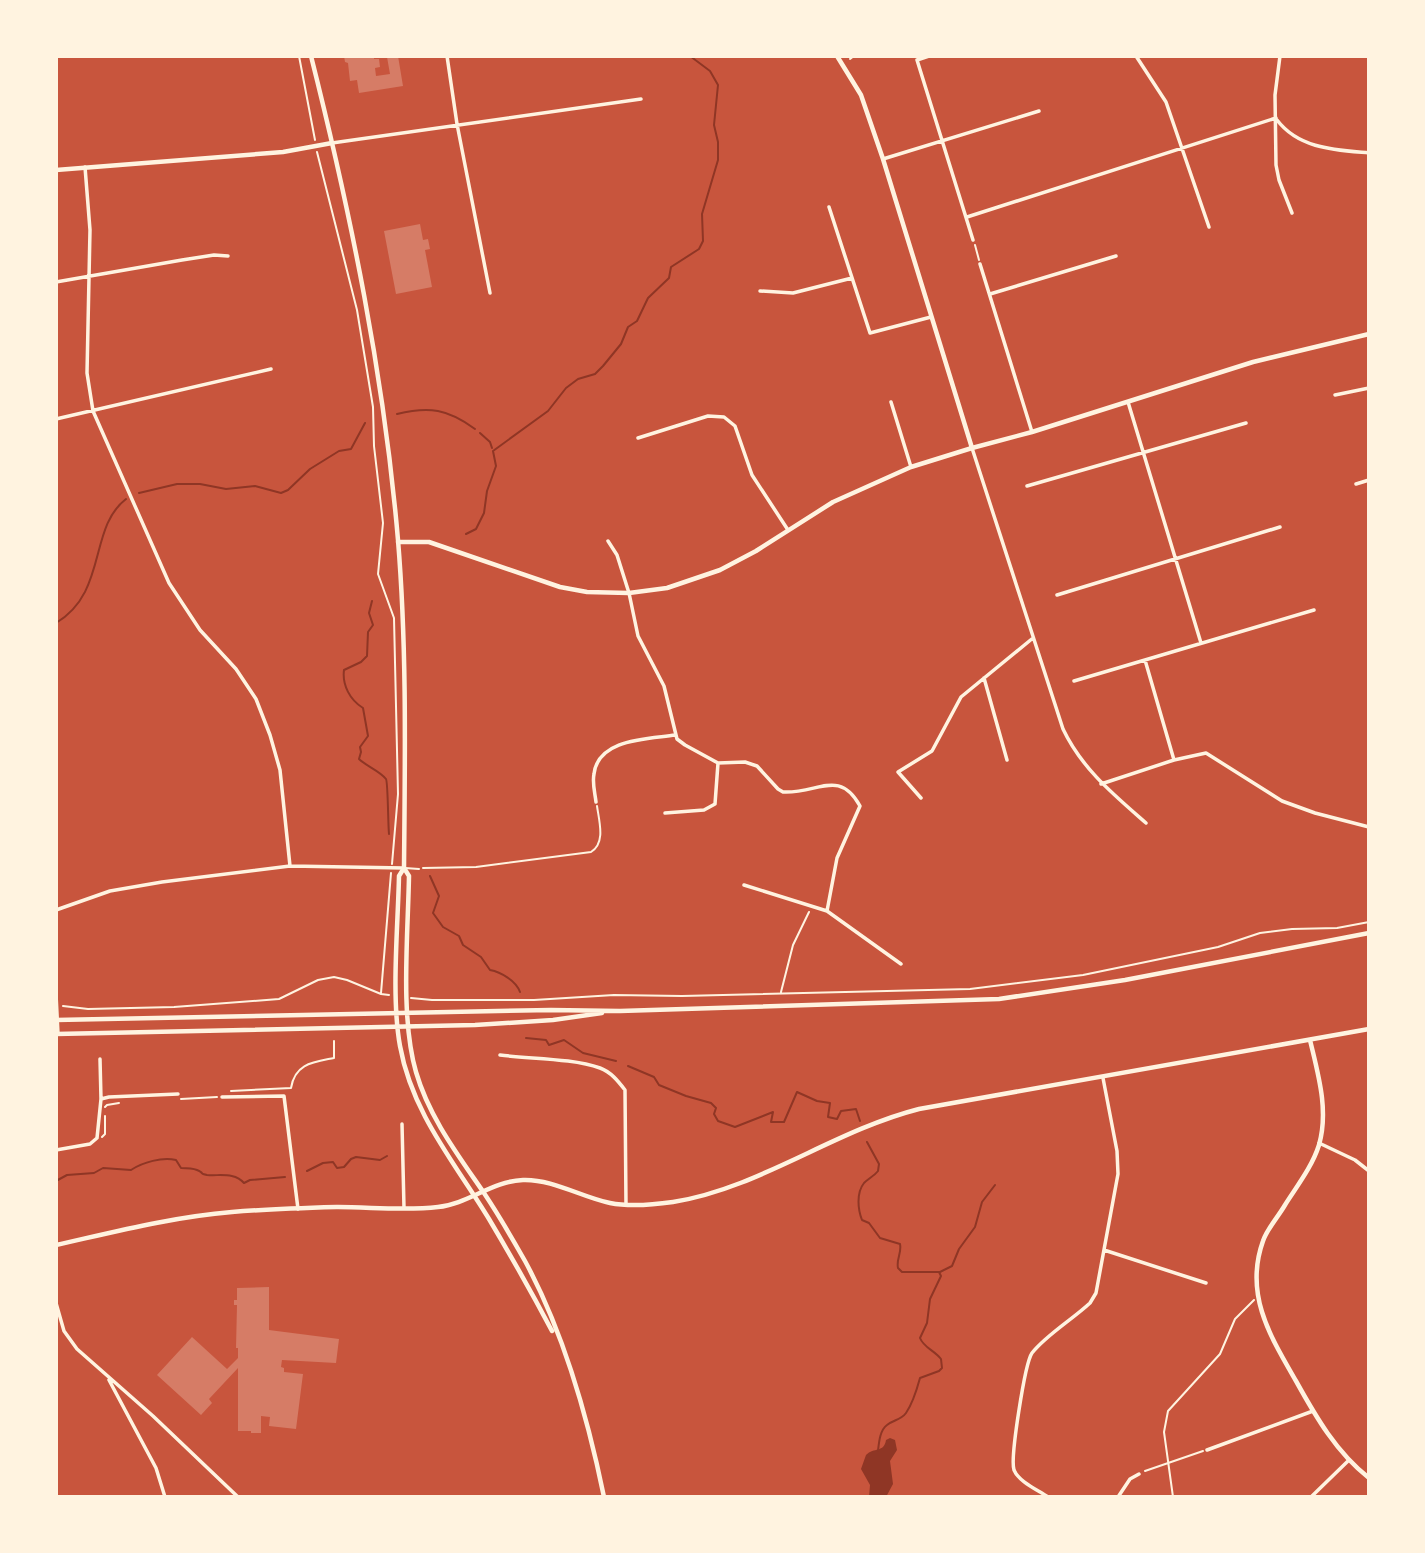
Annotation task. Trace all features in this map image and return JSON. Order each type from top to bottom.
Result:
[{"type":"main road","points":[[311,56],[373,341],[391,469],[398,542],[406,720],[404,868],[409,877],[408,1027],[414,1064],[421,1088],[454,1151],[483,1191],[526,1262],[544,1300],[592,1439],[604,1497]]},
{"type":"main road","points":[[837,56],[861,95],[972,447]]},
{"type":"main road","points":[[56,170],[283,152],[332,143]]},
{"type":"main road","points":[[398,542],[429,542],[560,587],[587,592],[629,593],[667,587],[712,574],[851,492],[911,467],[972,447],[1032,432],[1259,360],[1369,336]]},
{"type":"main road","points":[[404,868],[399,876],[398,1027],[404,1064],[415,1099],[531,1292],[562,1350]]},
{"type":"main road","points":[[57,1020],[620,1011],[999,999],[1113,982],[1369,933]]},
{"type":"main road","points":[[57,1034],[511,1024],[620,1011]]},
{"type":"main road","points":[[56,1245],[189,1216],[298,1209],[447,1206],[511,1182],[533,1180],[609,1203],[626,1205],[670,1202],[713,1193],[901,1113],[1369,1029]]},
{"type":"main road","points":[[1310,1040],[1322,1095],[1323,1119],[1319,1143],[1313,1161],[1264,1239],[1256,1277],[1257,1297],[1274,1344],[1313,1411],[1348,1461],[1369,1478]]},
{"type":"street","points":[[447,56],[457,124],[490,293]]},
{"type":"street","points":[[929,56],[917,60],[973,240]]},
{"type":"street","points":[[1136,56],[1163,94],[1209,227]]},
{"type":"street","points":[[1280,56],[1276,85],[1277,172],[1292,214]]},
{"type":"street","points":[[332,143],[641,99]]},
{"type":"street","points":[[883,159],[1039,111]]},
{"type":"street","points":[[967,217],[1276,118]]},
{"type":"street","points":[[1276,118],[1287,131],[1321,147],[1369,153]]},
{"type":"street","points":[[85,167],[90,230],[87,373],[93,411],[169,583],[200,630],[236,669],[256,699],[280,770],[290,866]]},
{"type":"street","points":[[829,207],[870,333],[931,317]]},
{"type":"street","points":[[56,282],[214,255],[228,256]]},
{"type":"street","points":[[990,294],[1116,256]]},
{"type":"street","points":[[980,264],[1032,432]]},
{"type":"street","points":[[760,291],[793,293],[852,278]]},
{"type":"street","points":[[56,419],[271,369]]},
{"type":"street","points":[[1335,396],[1369,388]]},
{"type":"street","points":[[891,402],[911,467]]},
{"type":"street","points":[[1128,402],[1201,643]]},
{"type":"street","points":[[638,438],[708,416],[724,417],[738,432],[751,475],[788,530]]},
{"type":"street","points":[[1027,486],[1246,423]]},
{"type":"street","points":[[972,447],[1063,729],[1074,751],[1101,784],[1146,823]]},
{"type":"street","points":[[1356,484],[1369,481]]},
{"type":"street","points":[[1057,595],[1280,527]]},
{"type":"street","points":[[607,541],[618,555],[638,636],[664,686],[675,735],[685,746],[718,763],[745,762],[758,766],[783,792],[840,785],[854,794],[860,806],[837,858],[827,911]]},
{"type":"street","points":[[1074,681],[1314,610]]},
{"type":"street","points":[[920,798],[898,772],[932,751],[956,704],[1032,638]]},
{"type":"street","points":[[1145,660],[1174,760]]},
{"type":"street","points":[[984,678],[1007,760]]},
{"type":"street","points":[[596,802],[594,769],[606,752],[626,743],[675,735]]},
{"type":"street","points":[[1101,784],[1174,760],[1206,753],[1282,801],[1369,827]]},
{"type":"street","points":[[665,813],[704,810],[715,804],[718,763]]},
{"type":"street","points":[[56,910],[123,889],[290,866],[404,868]]},
{"type":"street","points":[[744,885],[827,911],[901,964]]},
{"type":"street","points":[[56,994],[57,1034]]},
{"type":"street","points":[[500,1055],[601,1068],[616,1078],[625,1090],[626,1205]]},
{"type":"street","points":[[56,1150],[90,1144],[97,1138],[101,1099],[100,1059]]},
{"type":"street","points":[[1048,1497],[1021,1478],[1013,1465],[1027,1365],[1036,1349],[1094,1299],[1117,1183],[1118,1159],[1103,1078]]},
{"type":"street","points":[[222,1097],[284,1096],[298,1209]]},
{"type":"street","points":[[101,1099],[178,1097]]},
{"type":"street","points":[[402,1124],[404,1208]]},
{"type":"street","points":[[1319,1143],[1355,1160],[1369,1171]]},
{"type":"street","points":[[1104,1250],[1206,1283]]},
{"type":"street","points":[[56,1303],[67,1336],[108,1378],[153,1416],[238,1497]]},
{"type":"street","points":[[108,1378],[156,1468],[165,1497]]},
{"type":"street","points":[[1207,1450],[1313,1411]]},
{"type":"street","points":[[1311,1497],[1348,1461]]},
{"type":"street","points":[[1118,1497],[1130,1479],[1139,1474]]},
{"type":"lane","points":[[404,868],[419,869]]},
{"type":"path","points":[[299,56],[316,146],[357,310],[373,407],[374,446],[383,523],[378,574],[394,618],[398,794],[380,994]]},
{"type":"path","points":[[850,59],[854,56]]},
{"type":"path","points":[[973,240],[980,264]]},
{"type":"path","points":[[419,869],[476,867],[591,852],[599,845],[600,838],[596,802]]},
{"type":"path","points":[[780,993],[793,945],[811,908]]},
{"type":"path","points":[[408,997],[432,1000],[534,1000],[614,995],[682,996],[970,989],[1083,975],[1219,947],[1260,933],[1337,928],[1369,922]]},
{"type":"path","points":[[57,1006],[88,1009],[174,1007],[279,999],[318,980],[334,977],[359,984],[380,994],[397,995]]},
{"type":"path","points":[[178,1097],[222,1097],[240,1089],[292,1088],[296,1074],[307,1063],[334,1058],[334,1041]]},
{"type":"path","points":[[97,1138],[105,1134],[107,1105],[125,1102]]},
{"type":"path","points":[[1173,1497],[1164,1425],[1168,1411],[1215,1361],[1235,1319],[1257,1297]]},
{"type":"path","points":[[1139,1474],[1207,1450]]},
{"type":"shaded area","points":[[890,1438],[895,1440],[897,1450],[890,1461],[893,1484],[886,1497],[869,1497],[870,1485],[861,1469],[866,1455],[883,1447]]},
{"type":"building","points":[[344,56],[374,56],[374,59],[379,59],[380,67],[375,68],[376,76],[390,74],[387,57],[398,56],[403,86],[359,93],[357,80],[350,81],[348,63],[345,62]]},
{"type":"building","points":[[420,224],[423,240],[428,239],[430,249],[425,250],[432,287],[396,294],[384,231]]},
{"type":"building","points":[[269,1287],[269,1330],[339,1339],[336,1363],[282,1360],[281,1367],[284,1372],[303,1374],[296,1429],[269,1426],[270,1417],[261,1416],[261,1433],[238,1431],[238,1368],[209,1399],[212,1403],[201,1415],[157,1375],[192,1337],[227,1369],[238,1358],[237,1305],[234,1305],[237,1288]]},
{"type":"waterway","points":[[466,534],[476,529],[484,513],[487,491],[496,466],[493,451],[548,411],[566,388],[578,379],[595,374],[621,344],[628,327],[637,321],[648,298],[669,278],[671,267],[699,249],[703,241],[702,214],[718,160],[714,125],[718,85],[710,71],[690,56]]},
{"type":"waterway","points":[[397,414],[419,410],[438,411],[456,417],[475,429]]},
{"type":"waterway","points":[[139,493],[177,484],[200,484],[226,489],[255,486],[281,493],[288,490],[310,469],[339,451],[351,449],[365,423]]},
{"type":"waterway","points":[[480,433],[490,442],[492,448]]},
{"type":"waterway","points":[[56,623],[72,610],[84,595],[106,526],[114,511],[126,499]]},
{"type":"waterway","points":[[372,601],[369,613],[373,625],[368,632],[367,656],[344,670],[344,681],[354,701],[363,708],[368,736],[360,747],[359,759],[386,779],[389,834]]},
{"type":"waterway","points":[[430,876],[439,896],[433,913],[443,927],[459,936],[463,945],[481,957],[490,970],[508,978],[520,992]]},
{"type":"waterway","points":[[526,1038],[546,1040],[549,1045],[564,1040],[583,1053],[616,1061]]},
{"type":"waterway","points":[[628,1066],[654,1077],[659,1085],[711,1103],[716,1108],[714,1114],[718,1121],[735,1127],[773,1112],[771,1122],[784,1122],[797,1092],[817,1101],[830,1103],[828,1117],[837,1119],[841,1111],[856,1109],[860,1121]]},
{"type":"waterway","points":[[867,1142],[879,1164],[878,1171],[864,1183],[860,1192],[862,1220],[869,1223],[880,1238],[900,1244],[898,1268],[902,1272],[939,1272],[941,1276],[930,1299],[927,1323],[920,1338],[941,1359],[942,1368],[920,1378],[906,1413],[883,1430],[878,1451]]},
{"type":"waterway","points":[[307,1171],[323,1163],[333,1162],[337,1168],[344,1167],[356,1157],[380,1160],[387,1156]]},
{"type":"waterway","points":[[56,1181],[67,1175],[94,1173],[103,1168],[131,1170],[165,1159],[176,1160],[181,1168],[195,1169],[207,1175],[232,1176],[244,1183],[285,1177]]},
{"type":"waterway","points":[[940,1272],[952,1266],[959,1249],[975,1227],[982,1202],[995,1185]]}]
